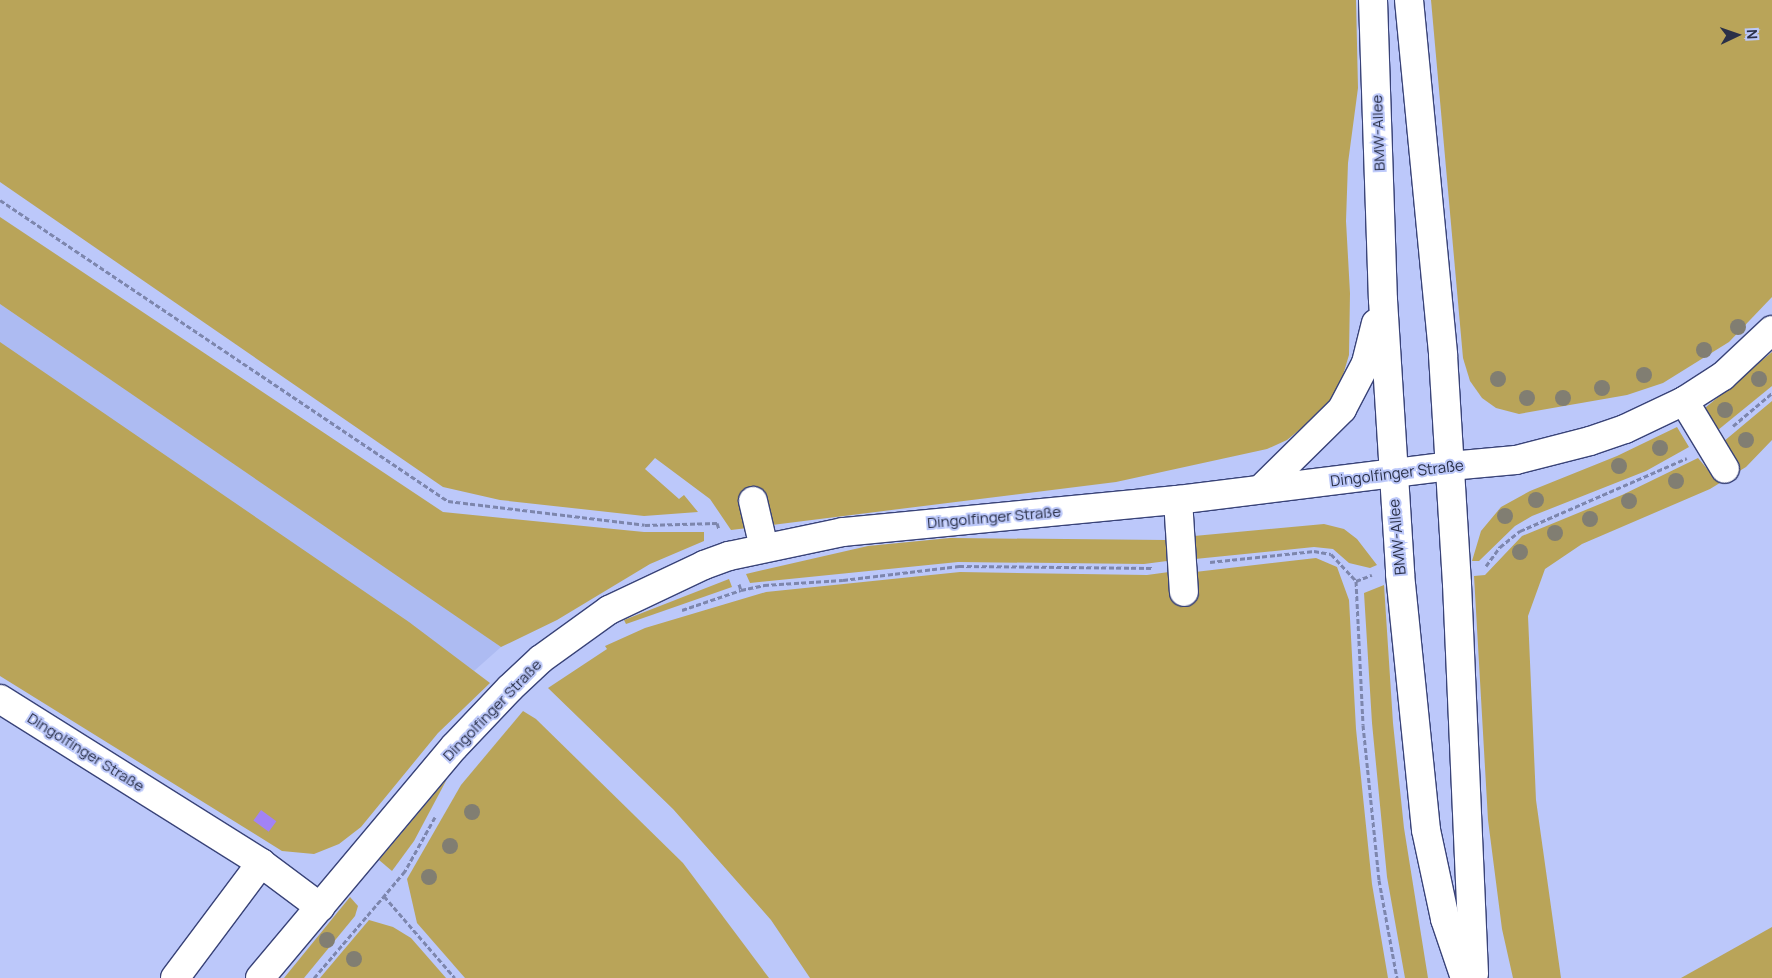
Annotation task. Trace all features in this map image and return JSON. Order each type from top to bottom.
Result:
[{"type":"main road","name":"BMW-Allee","points":[[1372,0],[1383,300],[1392,473],[1400,574],[1426,830],[1446,919],[1465,978]]},
{"type":"main road","points":[[1409,0],[1450,466],[1474,978]]},
{"type":"main road","points":[[1261,489],[1342,410],[1366,363],[1383,300]]},
{"type":"main road","name":"Dingolfinger Straße","points":[[260,978],[454,747],[510,688],[574,633],[609,610],[652,588],[729,556],[887,526],[1178,500],[1450,466],[1504,462],[1590,441],[1684,401],[1723,376],[1772,330]]},
{"type":"main road","points":[[1684,401],[1725,469]]},
{"type":"main road","points":[[1178,500],[1184,592]]},
{"type":"main road","points":[[752,501],[764,548]]},
{"type":"main road","name":"Dingolfinger Straße","points":[[0,699],[261,863],[320,907]]},
{"type":"main road","points":[[175,978],[261,863]]},
{"type":"path","points":[[1456,572],[1482,570],[1500,547],[1520,532],[1686,459],[1772,393]]},
{"type":"path","points":[[1356,581],[1374,574],[1400,574]]},
{"type":"path","points":[[314,978],[405,871],[438,812]]},
{"type":"path","points":[[384,896],[455,978]]},
{"type":"shaded area","points":[[0,0],[1356,0],[1358,88],[1348,163],[1346,221],[1350,293],[1349,355],[1340,385],[1325,409],[1287,440],[1267,449],[1116,482],[731,530],[710,499],[655,458],[645,469],[679,499],[684,495],[698,512],[644,516],[500,500],[443,487],[0,182]]},
{"type":"shaded area","points":[[1431,0],[1772,0],[1772,297],[1729,342],[1663,383],[1627,395],[1519,414],[1496,408],[1482,398],[1470,381],[1463,358]]},
{"type":"shaded area","points":[[0,217],[443,512],[644,532],[704,532],[704,541],[650,564],[557,620],[501,647],[0,304]]},
{"type":"shaded area","points":[[0,304],[501,647],[474,671],[0,344]]},
{"type":"shaded area","points":[[0,342],[409,622],[490,683],[438,733],[361,827],[339,844],[314,854],[282,851],[0,676]]},
{"type":"shaded area","points":[[1772,352],[1772,386],[1718,430],[1705,408]]},
{"type":"shaded area","points":[[1772,401],[1772,440],[1746,467],[1710,489],[1582,544],[1545,569],[1528,616],[1536,800],[1561,978],[1513,978],[1502,929],[1488,820],[1474,576],[1485,575],[1522,536],[1622,495],[1698,458],[1714,477],[1737,466],[1723,442]]},
{"type":"shaded area","points":[[1677,427],[1689,447],[1646,471],[1532,516],[1515,526],[1479,561],[1472,561],[1481,531],[1501,507],[1530,491],[1617,456]]},
{"type":"shaded area","points":[[1324,524],[1344,529],[1357,539],[1377,565],[1370,568],[1349,563],[1333,549],[1314,547],[1195,559],[1194,536]]},
{"type":"shaded area","points":[[950,538],[1166,540],[1167,561],[1144,564],[958,562],[750,583],[746,574],[868,546]]},
{"type":"shaded area","points":[[1316,558],[1337,567],[1349,600],[1356,729],[1372,884],[1388,978],[810,978],[771,920],[673,809],[548,688],[607,649],[605,646],[645,628],[766,592],[960,572],[1147,575],[1169,572],[1170,598],[1198,596],[1195,572]]},
{"type":"shaded area","points":[[729,579],[732,587],[626,624],[624,620]]},
{"type":"shaded area","points":[[1384,585],[1393,723],[1404,828],[1428,978],[1405,978],[1387,877],[1372,723],[1364,593]]},
{"type":"shaded area","points":[[523,711],[536,719],[683,863],[769,978],[465,978],[417,923],[407,879],[461,785]]},
{"type":"shaded area","points":[[447,779],[414,841],[392,871],[379,860]]},
{"type":"shaded area","points":[[350,897],[358,906],[355,916],[304,978],[284,978]]},
{"type":"shaded area","points":[[369,920],[393,927],[411,938],[446,978],[320,978]]},
{"type":"shaded area","points":[[1772,927],[1772,978],[1681,978]]},
{"type":"building","points":[[261,810],[276,821],[269,832],[253,821]]}]
